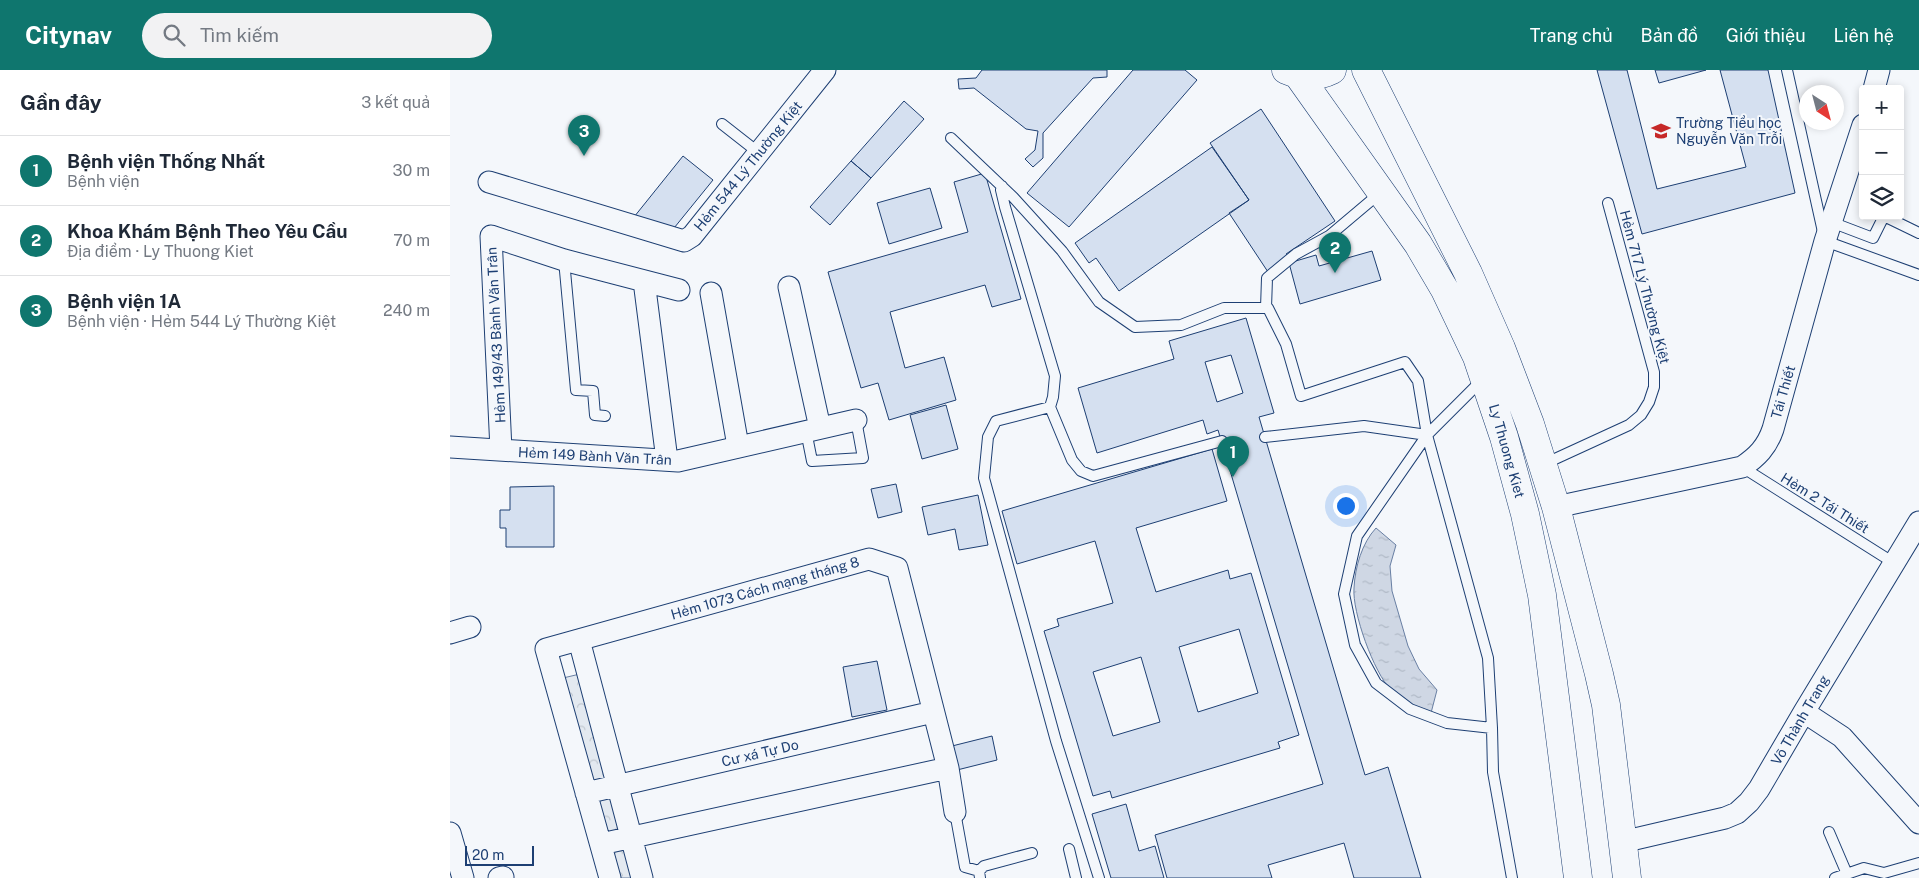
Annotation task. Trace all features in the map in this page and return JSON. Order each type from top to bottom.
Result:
[{"type":"main road","points":[[1292,72],[1312,76],[1325,74],[1332,70]]},
{"type":"main road","name":"Ly Thuong Kiet","points":[[1366,70],[1411,163],[1447,231],[1486,315],[1530,424],[1556,507],[1606,705],[1627,878]]},
{"type":"main road","name":"Ly Thuong Kiet","points":[[1292,72],[1418,244],[1445,290],[1477,356],[1504,437],[1520,494],[1542,595],[1578,878]]},
{"type":"street","name":"Hẻm 544 Lý Thường Kiệt","points":[[489,182],[684,241],[692,236],[825,70]]},
{"type":"street","points":[[1875,85],[1879,70]]},
{"type":"street","name":"Tái Thiết","points":[[1556,507],[1742,467],[1763,450],[1769,439],[1828,231],[1861,130]]},
{"type":"street","name":"Hẻm 149/43 Bành Văn Trân","points":[[501,450],[492,236],[564,260],[679,290]]},
{"type":"street","points":[[644,281],[667,460]]},
{"type":"street","points":[[789,287],[813,429]]},
{"type":"street","points":[[711,293],[738,446]]},
{"type":"street","name":"Hẻm 149 Bành Văn Trân","points":[[450,448],[678,461],[856,420]]},
{"type":"street","name":"Võ Thành Trang","points":[[1622,842],[1725,818],[1737,813],[1750,802],[1919,522]]},
{"type":"street","name":"Hẻm 1073 Cách mạng tháng 8","points":[[610,878],[546,649],[869,559],[897,568],[948,768],[955,812]]},
{"type":"street","points":[[450,633],[470,627]]},
{"type":"street","points":[[579,640],[642,878]]},
{"type":"street","name":"Cư xá Tự Do","points":[[586,793],[933,712]]},
{"type":"street","points":[[1804,712],[1842,737],[1917,814]]},
{"type":"street","points":[[600,844],[948,768]]},
{"type":"street","points":[[450,834],[463,878]]},
{"type":"lane","points":[[1787,70],[1828,231],[1919,275]]},
{"type":"lane","points":[[722,124],[759,152]]},
{"type":"lane","points":[[951,138],[1002,186],[1062,251],[1099,302],[1135,327],[1181,325],[1224,308],[1268,308],[1286,344],[1301,396],[1405,362],[1418,382],[1427,434],[1488,658],[1493,772],[1512,878]]},
{"type":"lane","points":[[1002,186],[1004,207],[1055,376],[1050,406],[1072,460],[1081,471],[1093,476],[1222,441]]},
{"type":"lane","points":[[1266,308],[1267,278],[1296,254],[1329,236],[1381,192]]},
{"type":"lane","name":"Hẻm 717 Lý Thường Kiệt","points":[[1543,465],[1629,425],[1646,408],[1654,386],[1654,372],[1608,203]]},
{"type":"lane","points":[[1828,231],[1873,238],[1884,216],[1919,233]]},
{"type":"lane","points":[[564,260],[576,390],[593,390],[595,415],[605,416]]},
{"type":"lane","points":[[1484,377],[1427,434],[1357,536],[1344,594],[1355,645],[1376,683],[1410,709],[1447,723],[1492,728]]},
{"type":"lane","points":[[1050,406],[996,421],[988,437],[984,478],[1056,741],[1099,878]]},
{"type":"lane","points":[[813,429],[812,461],[863,458],[856,420]]},
{"type":"lane","points":[[1265,437],[1364,426],[1427,434]]},
{"type":"lane","name":"Hẻm 2 Tái Thiết","points":[[1742,467],[1894,563]]},
{"type":"lane","points":[[955,812],[966,867],[980,874],[984,866],[1032,852]]},
{"type":"lane","points":[[1829,832],[1847,874]]},
{"type":"lane","points":[[1069,849],[1076,878]]},
{"type":"lane","points":[[1835,878],[1864,868],[1884,873],[1919,864]]},
{"type":"green space","points":[[580,674],[607,778],[591,783],[563,678]]},
{"type":"green space","points":[[614,796],[623,829],[605,834],[596,801]]},
{"type":"green space","points":[[627,846],[635,878],[617,878],[610,850]]},
{"type":"water","points":[[1376,528],[1396,545],[1390,566],[1392,591],[1408,646],[1419,669],[1437,690],[1431,713],[1405,701],[1395,694],[1384,682],[1371,657],[1360,626],[1354,599],[1356,572],[1363,548]]},
{"type":"building","points":[[982,70],[1107,70],[1107,77],[1093,78],[1043,133],[1043,158],[1033,167],[1025,159],[1035,150],[1038,131],[1026,129],[974,88],[959,89],[958,79],[976,78]]},
{"type":"building","points":[[1133,70],[1185,70],[1197,80],[1069,227],[1027,193]]},
{"type":"building","points":[[1597,70],[1627,70],[1657,189],[1746,167],[1720,70],[1768,70],[1795,193],[1642,234]]},
{"type":"building","points":[[1655,70],[1706,70],[1659,83]]},
{"type":"building","points":[[904,101],[924,119],[871,178],[851,161]]},
{"type":"building","points":[[1261,109],[1335,221],[1286,254],[1290,258],[1268,272],[1229,213],[1249,200],[1210,143]]},
{"type":"building","points":[[1212,147],[1249,200],[1119,291],[1096,258],[1089,263],[1075,243]]},
{"type":"building","points":[[683,156],[713,180],[670,233],[630,222]]},
{"type":"building","points":[[851,161],[871,178],[830,225],[810,207]]},
{"type":"building","points":[[985,173],[1021,299],[992,307],[985,285],[890,312],[905,368],[944,357],[956,400],[889,420],[878,383],[861,388],[828,272],[968,232],[954,182]]},
{"type":"building","points":[[930,188],[942,228],[889,244],[877,203]]},
{"type":"building","points":[[1372,251],[1381,280],[1300,304],[1289,263],[1316,255],[1319,266]]},
{"type":"building","points":[[1246,318],[1274,413],[1259,417],[1365,775],[1388,767],[1421,878],[1354,878],[1344,843],[1268,865],[1272,878],[1167,878],[1155,835],[1323,784],[1218,430],[1207,434],[1203,420],[1097,453],[1078,388],[1174,359],[1169,341]],"holes":[[[1231,355],[1243,393],[1217,402],[1205,362]]]},
{"type":"building","points":[[946,405],[958,449],[922,459],[910,415]]},
{"type":"building","points":[[1212,449],[1227,501],[1136,528],[1156,592],[1228,570],[1230,579],[1251,573],[1299,735],[1278,742],[1280,748],[1112,798],[1110,791],[1093,796],[1044,631],[1059,626],[1057,619],[1113,603],[1095,541],[1017,564],[1002,511]],"holes":[[[1239,629],[1258,693],[1198,712],[1179,647]],[[1141,657],[1160,722],[1113,736],[1093,672]]]},
{"type":"building","points":[[896,484],[902,512],[878,518],[871,489]]},
{"type":"building","points":[[554,486],[554,547],[506,547],[506,528],[500,528],[500,510],[510,510],[510,487]]},
{"type":"building","points":[[978,495],[988,545],[959,550],[955,529],[928,535],[922,507]]},
{"type":"building","points":[[877,661],[887,710],[852,717],[843,667]]},
{"type":"building","points":[[992,736],[997,760],[957,770],[952,746]]},
{"type":"building","points":[[1126,804],[1139,851],[1155,846],[1164,878],[1111,878],[1092,814]]},
{"type":"place","name":"Trường Tiểu học Nguyễn Văn Trỗi","points":[[1661,131]]},
{"type":"place","name":"Bệnh viện 1A","points":[[584,156]]},
{"type":"place","name":"Khoa Khám Bệnh Theo Yêu Cầu","points":[[1335,273]]},
{"type":"place","name":"Bệnh viện Thống Nhất","points":[[1233,477]]}]
